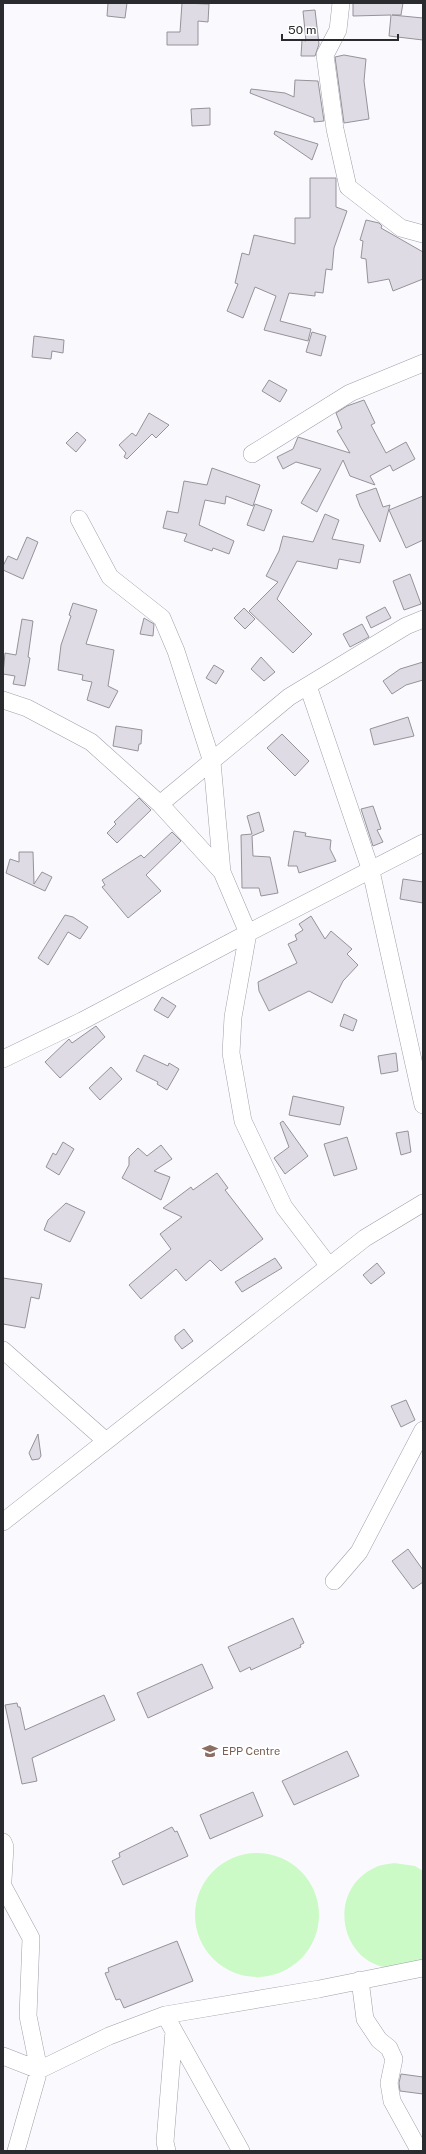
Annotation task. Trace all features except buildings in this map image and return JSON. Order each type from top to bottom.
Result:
[{"type":"street","points":[[341,3],[338,30],[325,55],[335,129],[348,187],[401,228],[423,234]]},
{"type":"street","points":[[252,454],[350,393],[423,363]]},
{"type":"street","points":[[79,519],[110,577],[162,618],[176,651],[212,762],[222,872],[248,933],[233,1017],[231,1053],[243,1121],[284,1207],[329,1266]]},
{"type":"street","points":[[160,804],[289,697],[406,626],[423,619]]},
{"type":"street","points":[[308,686],[371,871],[423,1105]]},
{"type":"street","points":[[3,700],[27,708],[91,742],[160,804],[222,872]]},
{"type":"street","points":[[3,1059],[82,1021],[423,843]]},
{"type":"street","points":[[3,1522],[365,1238],[423,1203]]},
{"type":"street","points":[[3,1350],[106,1441]]},
{"type":"street","points":[[334,1581],[358,1552],[423,1430]]},
{"type":"street","points":[[3,1842],[5,1847],[3,1880]]},
{"type":"street","points":[[3,1886],[31,1938],[28,2016],[39,2070],[16,2151]]},
{"type":"street","points":[[3,2056],[39,2070],[110,2036],[165,2015],[423,1968]]},
{"type":"street","points":[[360,1980],[365,2019],[379,2040],[389,2048],[394,2059],[389,2083],[392,2101],[419,2150],[422,2151]]},
{"type":"street","points":[[165,2015],[241,2151]]},
{"type":"street","points":[[167,2151],[165,2142],[174,2031]]},
{"type":"green space","points":[[257,1853],[269,1854],[281,1858],[301,1871],[314,1891],[318,1903],[318,1927],[314,1939],[301,1959],[281,1972],[269,1976],[257,1977],[245,1976],[233,1972],[213,1959],[200,1939],[196,1927],[195,1915],[196,1903],[200,1891],[213,1871],[233,1858],[245,1854]]},
{"type":"green space","points":[[394,1863],[415,1866],[423,1871],[423,1960],[397,1968],[378,1965],[363,1957],[352,1944],[346,1928],[345,1911],[349,1894],[358,1879],[376,1867]]},
{"type":"place","name":"EPP Centre","points":[[210,1751]]}]
